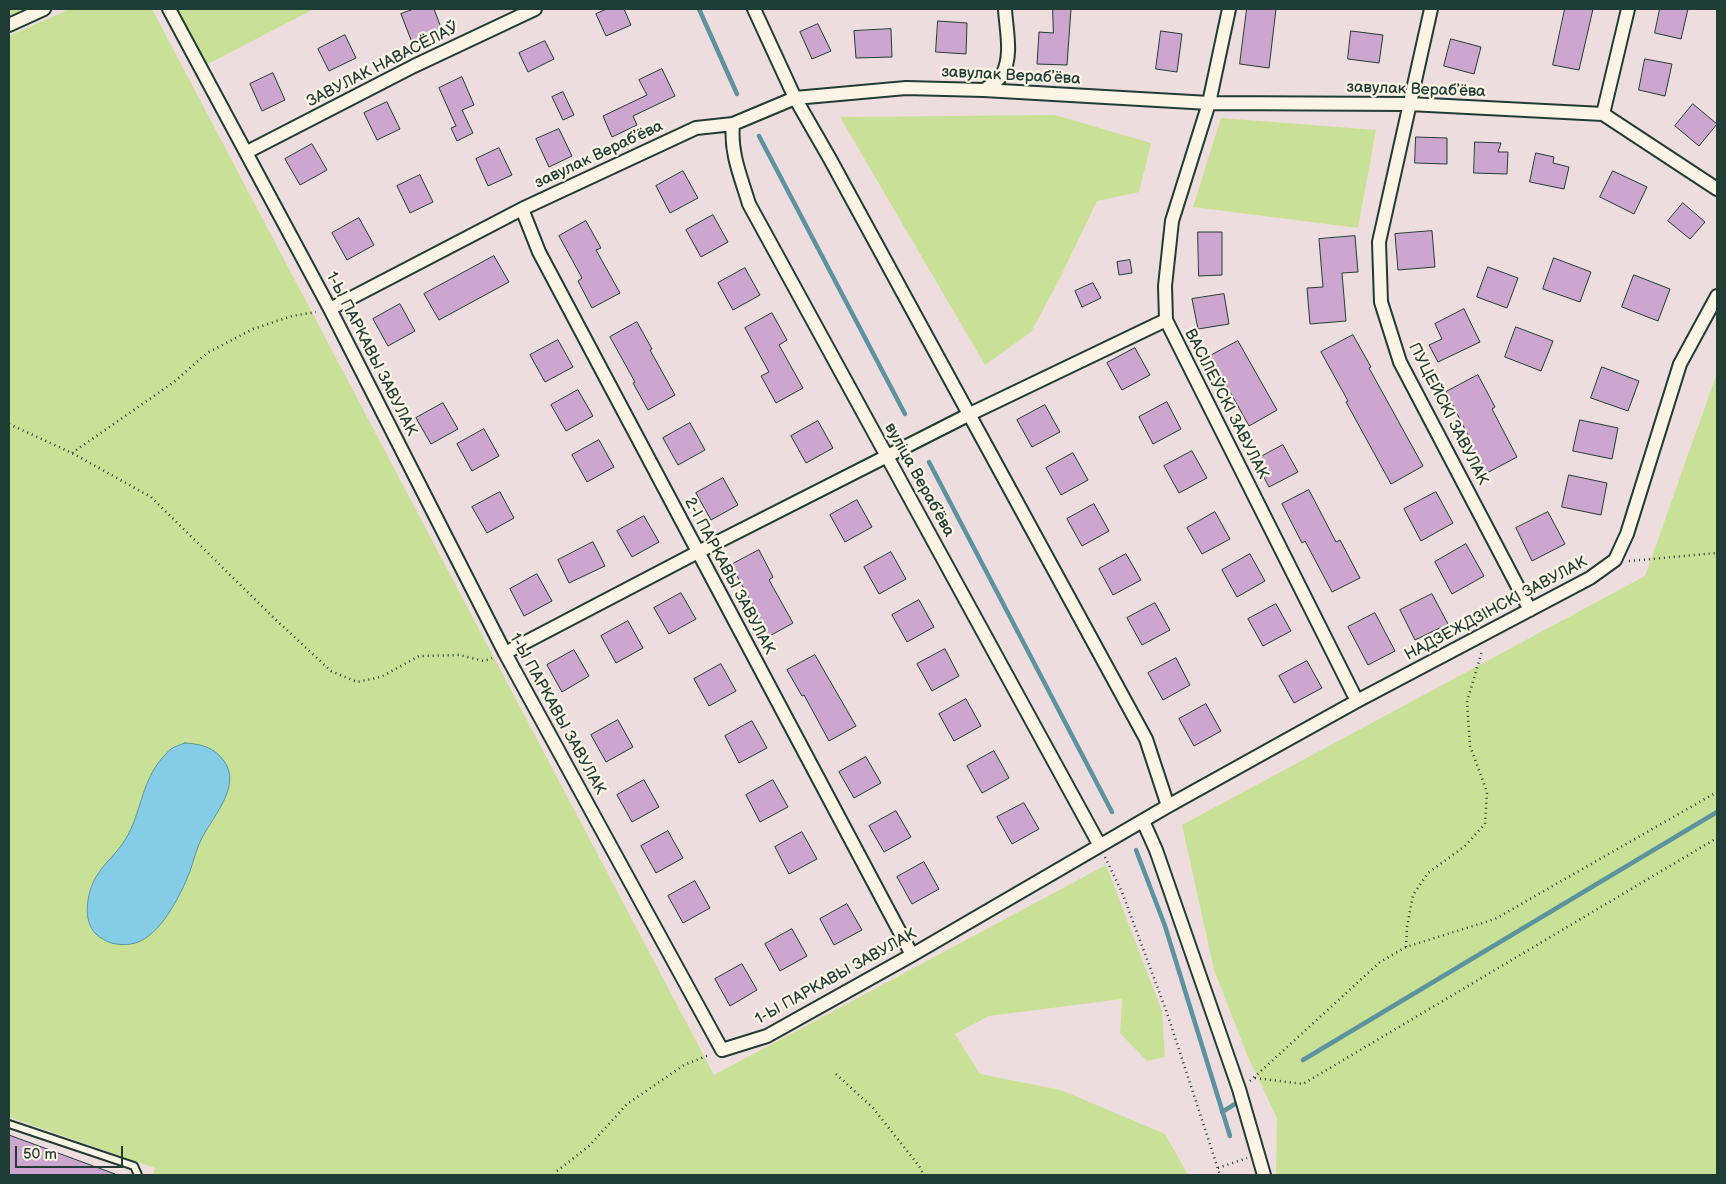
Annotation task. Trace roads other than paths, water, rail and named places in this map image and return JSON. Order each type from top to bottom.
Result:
[{"type":"street","points":[[9,25],[44,9]]},
{"type":"street","name":"1-Ы ПАРКАВЫ ЗАВУЛАК","points":[[169,9],[330,309],[505,653],[722,1050],[768,1036],[1143,821]]},
{"type":"street","name":"ЗАВУЛАК НАВАСЁЛАЎ","points":[[247,152],[414,66],[535,9]]},
{"type":"street","points":[[754,9],[795,98],[970,414],[1146,739],[1168,806]]},
{"type":"street","points":[[984,90],[1002,76],[1007,63],[1008,45],[1005,9]]},
{"type":"street","name":"ВАСІЛЕЎСКІ ЗАВУЛАК","points":[[1229,9],[1209,103],[1172,221],[1164,286],[1166,320],[1357,701]]},
{"type":"street","name":"ПУЦЕЙСКІ ЗАВУЛАК","points":[[1431,9],[1408,104],[1379,242],[1381,302],[1400,362],[1530,610]]},
{"type":"street","points":[[1628,9],[1603,114],[1717,189]]},
{"type":"street","name":"завулак Верабʼёва","points":[[330,309],[522,209],[696,128],[733,124],[795,98],[906,88],[984,90],[1209,103],[1408,104],[1603,114]]},
{"type":"street","name":"вуліца Верабʼёва","points":[[733,124],[734,156],[749,204],[1100,844]]},
{"type":"street","name":"2-І ПАРКАВЫ ЗАВУЛАК","points":[[522,209],[539,252],[912,955]]},
{"type":"street","name":"НАДЗЕЖДЗІНСКІ ЗАВУЛАК","points":[[1143,821],[1357,701],[1590,578],[1615,560],[1627,534],[1680,364],[1717,296]]},
{"type":"street","points":[[505,653],[698,552],[970,414],[1166,320]]},
{"type":"street","points":[[1143,821],[1156,850],[1239,1089],[1264,1175]]},
{"type":"lane","points":[[9,1124],[134,1166],[138,1175]]},
{"type":"water","points":[[185,743],[207,747],[216,752],[224,761],[229,771],[230,781],[223,803],[200,842],[182,890],[171,910],[157,928],[149,936],[131,944],[108,942],[96,934],[89,922],[87,906],[90,890],[99,872],[128,835],[146,785],[156,766],[170,750]]},
{"type":"waterway","points":[[699,9],[737,94]]},
{"type":"waterway","points":[[759,136],[905,414]]},
{"type":"waterway","points":[[929,462],[1112,812]]},
{"type":"waterway","points":[[1303,1060],[1717,812]]},
{"type":"waterway","points":[[1136,850],[1165,926],[1230,1136]]},
{"type":"waterway","points":[[1222,1112],[1235,1104]]}]
